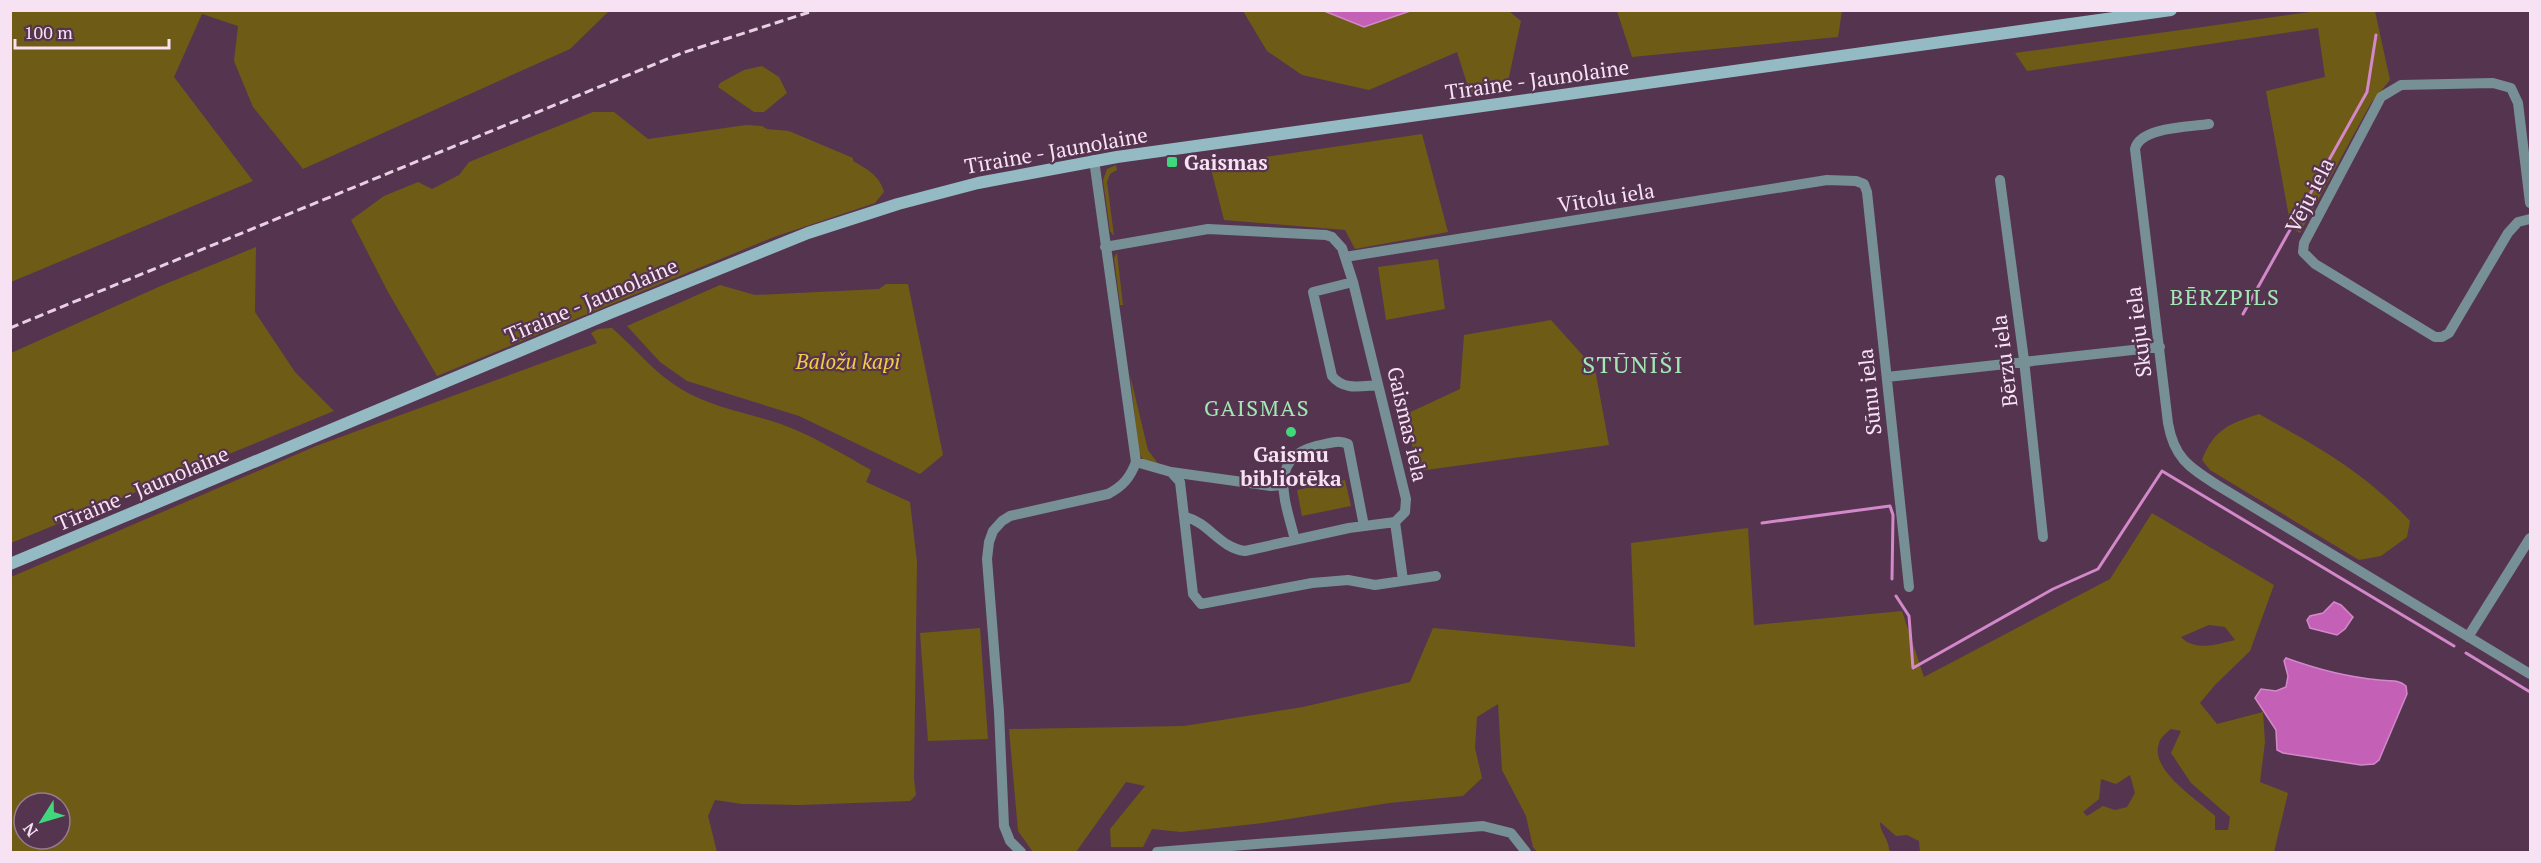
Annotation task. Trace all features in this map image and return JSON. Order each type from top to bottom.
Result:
[{"type":"main road","name":"Tīraine - Jaunolaine","points":[[10,564],[621,308],[808,233],[888,207],[970,185],[1094,160],[2171,10]]},
{"type":"street","name":"Vēju iela","points":[[2530,202],[2518,103],[2511,88],[2493,83],[2401,85],[2381,97],[2304,243],[2303,252],[2308,259],[2335,276],[2435,337],[2442,337],[2449,333],[2508,233],[2518,222],[2530,219]]},
{"type":"street","name":"Skuju iela","points":[[2209,124],[2145,135],[2137,141],[2136,157],[2171,440],[2185,464],[2468,637]]},
{"type":"street","points":[[1021,852],[1010,841],[1004,826],[999,712],[987,572],[988,548],[993,531],[1002,520],[1019,513],[1108,494],[1122,486],[1131,475],[1136,462],[1094,160]]},
{"type":"street","name":"Vītolu iela","points":[[1345,257],[1827,180],[1856,181],[1864,184],[1867,192]]},
{"type":"street","name":"Bērzu iela","points":[[2000,180],[2024,360],[2043,537]]},
{"type":"street","name":"Sūnu iela","points":[[1867,192],[1909,587]]},
{"type":"street","name":"Gaismas iela","points":[[1106,247],[1203,229],[1326,235],[1338,242],[1353,282],[1406,500],[1405,512],[1395,522],[1403,580]]},
{"type":"street","points":[[1353,282],[1313,292],[1332,376],[1338,383],[1349,387],[1378,385]]},
{"type":"street","points":[[1887,376],[2160,347]]},
{"type":"street","points":[[1295,540],[1282,485],[1285,473],[1293,456],[1300,450],[1337,441],[1348,444],[1364,526]]},
{"type":"street","points":[[1136,462],[1172,472],[1271,486],[1282,485]]},
{"type":"street","points":[[1172,472],[1180,482],[1186,517],[1193,594],[1201,604],[1311,583],[1348,580],[1375,585],[1436,576]]},
{"type":"street","points":[[1186,517],[1195,519],[1233,549],[1245,551],[1364,526],[1395,522]]},
{"type":"street","points":[[2530,538],[2468,637],[2530,674]]},
{"type":"street","points":[[1157,852],[1483,826],[1510,833],[1526,852]]},
{"type":"green space","points":[[11,10],[609,11],[570,49],[303,169],[253,107],[234,61],[238,26],[202,14],[174,77],[253,181],[11,282]]},
{"type":"green space","points":[[1410,10],[1509,11],[1521,21],[1507,86],[1470,93],[1457,52],[1369,90],[1302,75],[1267,51],[1243,11],[1324,11],[1364,27]]},
{"type":"green space","points":[[1617,10],[1842,11],[1838,37],[1632,57]]},
{"type":"green space","points":[[2317,11],[2375,11],[2390,80],[2371,103],[2300,233],[2291,228],[2266,91],[2325,77],[2318,28],[2027,71],[2015,53]]},
{"type":"green space","points":[[762,66],[779,77],[787,93],[764,112],[754,112],[718,87],[720,83],[744,70]]},
{"type":"green space","points":[[593,112],[614,112],[648,139],[746,125],[789,131],[853,158],[853,161],[876,177],[884,192],[875,203],[774,237],[437,376],[388,292],[351,220],[384,196],[418,182],[432,189],[459,175],[469,162]]},
{"type":"green space","points":[[1422,134],[1448,232],[1355,249],[1345,230],[1224,220],[1210,165]]},
{"type":"green space","points":[[1113,146],[1113,149],[1040,158]]},
{"type":"green space","points":[[1116,165],[1117,170],[1110,174],[1107,182],[1114,236],[1110,231],[1103,180],[1107,169]]},
{"type":"green space","points":[[256,247],[255,312],[295,372],[334,411],[11,543],[11,353],[163,285]]},
{"type":"green space","points":[[1117,253],[1123,305],[1120,305],[1114,258]]},
{"type":"green space","points":[[1438,259],[1445,309],[1386,320],[1378,267]]},
{"type":"green space","name":"Baložu kapi","points":[[886,284],[908,284],[943,455],[920,474],[799,416],[687,381],[660,362],[627,326],[720,285],[755,295],[879,289]]},
{"type":"green space","points":[[1551,320],[1595,369],[1609,445],[1419,471],[1404,415],[1460,389],[1464,335]]},
{"type":"green space","points":[[612,328],[653,368],[681,389],[704,401],[781,424],[816,439],[871,470],[866,482],[910,502],[917,562],[914,779],[916,795],[910,801],[801,805],[742,804],[715,800],[708,816],[717,852],[11,852],[11,577],[316,446],[597,343],[591,333],[598,329]]},
{"type":"green space","points":[[1130,375],[1148,450],[1159,465],[1144,462],[1139,452]]},
{"type":"green space","points":[[2259,414],[2339,461],[2375,488],[2410,521],[2407,537],[2381,556],[2359,560],[2210,470],[2202,460],[2217,434],[2239,421]]},
{"type":"green space","points":[[1345,480],[1351,506],[1302,516],[1297,490]]},
{"type":"green space","points":[[2152,513],[2274,585],[2250,651],[2200,703],[2217,724],[2263,712],[2265,742],[2260,782],[2288,793],[2274,852],[1920,852],[1919,841],[1907,835],[1896,836],[1880,822],[1889,850],[1893,852],[1537,852],[1533,847],[1526,816],[1502,770],[1498,704],[1477,717],[1475,748],[1482,778],[1463,796],[1389,803],[1263,823],[1181,832],[1152,829],[1143,847],[1111,847],[1110,829],[1145,786],[1126,782],[1076,852],[1033,852],[1018,831],[1009,729],[1184,726],[1303,707],[1410,682],[1433,628],[1635,647],[1631,543],[1748,528],[1754,625],[1902,611],[1924,677],[2110,579]],"holes":[[[2209,625],[2225,627],[2235,640],[2200,646],[2187,642],[2181,637]],[[2171,729],[2181,731],[2171,753],[2191,783],[2230,817],[2228,830],[2215,830],[2215,816],[2168,774],[2161,764],[2158,753],[2162,737]],[[2130,775],[2135,793],[2127,807],[2115,810],[2103,806],[2087,816],[2083,812],[2099,799],[2101,779],[2116,784]]]},
{"type":"green space","points":[[980,628],[988,739],[928,741],[920,633]]},
{"type":"shaded area","points":[[1324,10],[1410,11],[1364,27]]},
{"type":"shaded area","points":[[2334,602],[2341,605],[2353,617],[2345,629],[2337,635],[2310,628],[2307,620],[2310,616],[2323,613]]},
{"type":"shaded area","points":[[2286,658],[2332,672],[2367,679],[2396,681],[2406,686],[2407,694],[2379,760],[2374,764],[2361,765],[2283,753],[2277,750],[2276,730],[2255,698],[2261,689],[2276,691],[2286,687],[2288,676],[2284,661]]},
{"type":"waterway","points":[[2243,314],[2367,92],[2376,35]]},
{"type":"waterway","points":[[1896,596],[1909,616],[1913,668],[2053,589],[2098,569],[2162,471],[2454,646]]},
{"type":"waterway","points":[[1762,523],[1890,506],[1893,515],[1892,579]]},
{"type":"waterway","points":[[2466,653],[2530,692]]},
{"type":"railway","points":[[10,328],[682,53],[816,10]]},
{"type":"place","name":"Gaismas","points":[[1172,162]]},
{"type":"place","name":"Gaismu bibliotēka","points":[[1291,432]]},
{"type":"district","name":"BĒRZPILS","points":[[2225,296]]},
{"type":"district","name":"STŪNĪŠI","points":[[1633,364]]},
{"type":"district","name":"GAISMAS","points":[[1257,407]]}]
